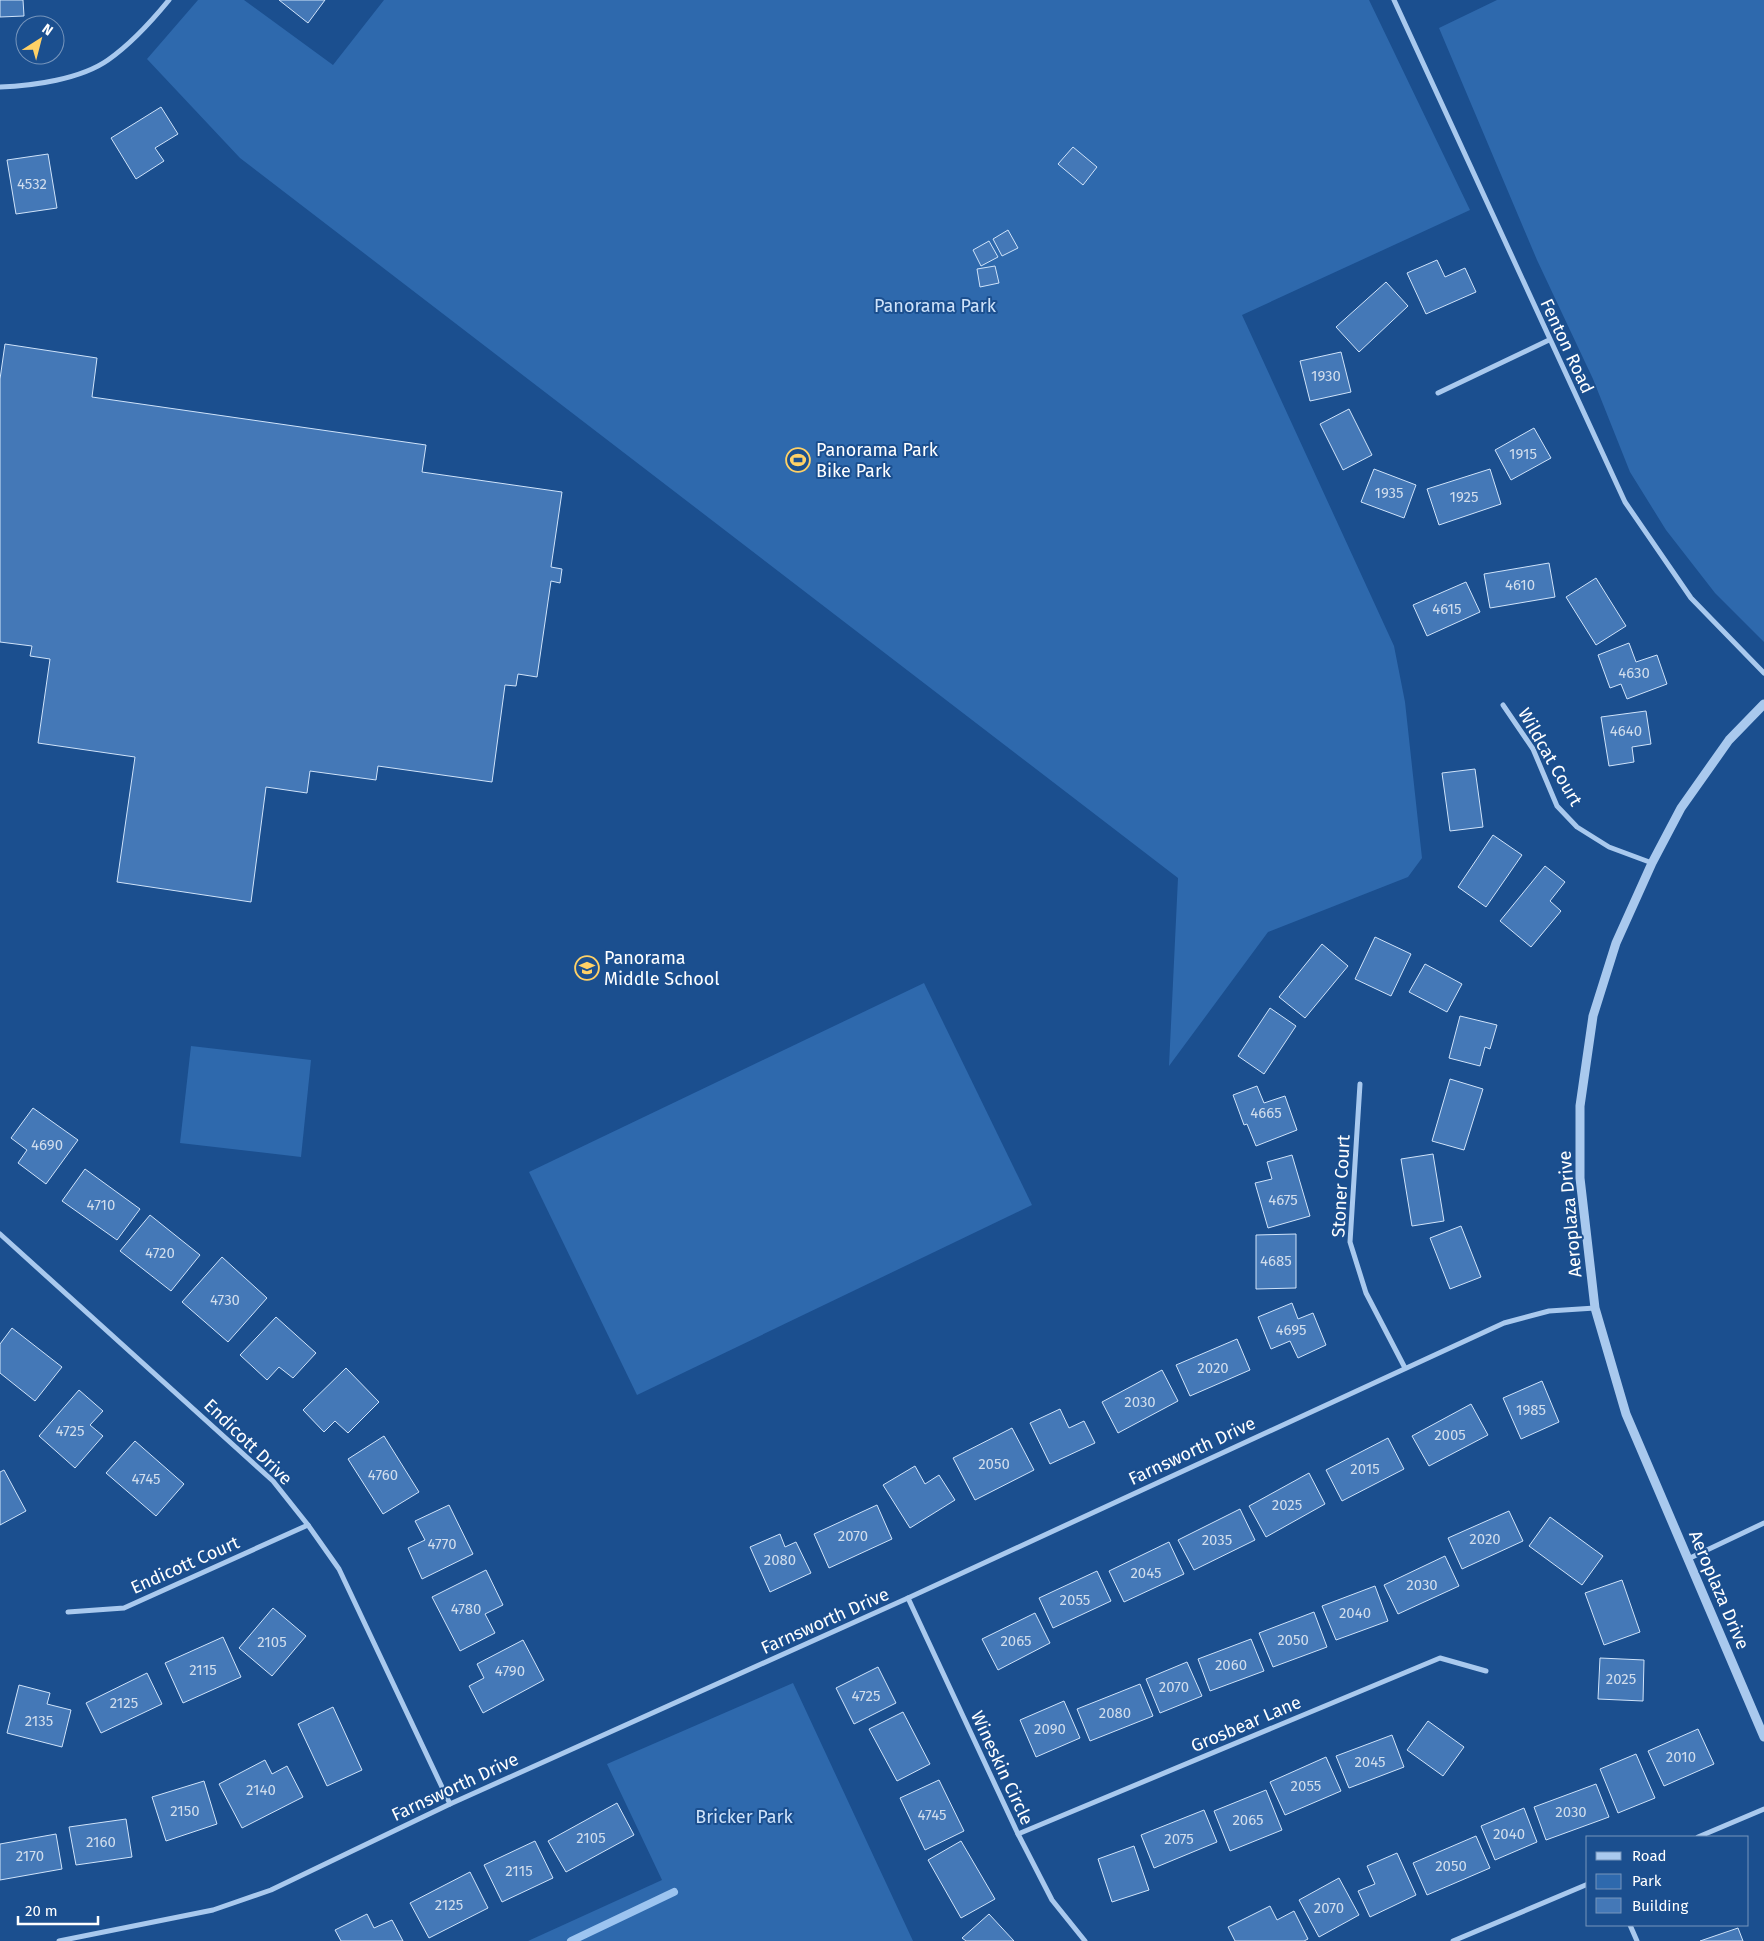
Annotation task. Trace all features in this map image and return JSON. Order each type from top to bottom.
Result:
[{"type":"street","points":[[0,87],[67,78],[107,61],[139,34],[169,0]]},
{"type":"street","name":"Fenton Road","points":[[1394,0],[1625,502],[1692,598],[1764,672]]},
{"type":"street","points":[[1438,393],[1549,340]]},
{"type":"street","name":"Aeroplaza Drive","points":[[1764,704],[1729,740],[1681,808],[1652,862],[1616,943],[1593,1016],[1580,1106],[1580,1178],[1595,1308],[1626,1414],[1764,1737]]},
{"type":"street","name":"Wildcat Court","points":[[1503,705],[1533,749],[1558,806],[1577,827],[1609,847],[1652,862]]},
{"type":"street","name":"Stoner Court","points":[[1360,1084],[1350,1242],[1366,1293],[1404,1368]]},
{"type":"street","name":"Endicott Drive","points":[[0,1234],[273,1481],[308,1525],[338,1569],[450,1804]]},
{"type":"street","name":"Farnsworth Drive","points":[[59,1941],[98,1937],[213,1910],[271,1890],[450,1804],[908,1598],[1504,1323],[1549,1311],[1595,1308]]},
{"type":"street","points":[[1688,1559],[1764,1523]]},
{"type":"street","name":"Endicott Court","points":[[68,1612],[124,1608],[308,1525]]},
{"type":"street","name":"Wineskin Circle","points":[[908,1598],[1018,1834],[1052,1900],[1085,1941]]},
{"type":"street","name":"Grosbear Lane","points":[[1018,1834],[1440,1658],[1486,1672]]},
{"type":"street","points":[[1700,1836],[1764,1809]]},
{"type":"street","points":[[1453,1941],[1586,1885]]},
{"type":"street","points":[[1630,1926],[1637,1941]]},
{"type":"green space","name":"Panorama Park","points":[[198,0],[244,0],[333,65],[384,0],[1369,0],[1470,210],[1242,315],[1394,646],[1405,702],[1422,858],[1408,877],[1268,932],[1169,1066],[1178,878],[240,158],[147,59]]},
{"type":"green space","points":[[1497,0],[1764,0],[1764,642],[1715,593],[1666,530],[1630,472],[1593,379],[1537,260],[1439,28]]},
{"type":"green space","points":[[924,983],[1032,1205],[637,1395],[529,1172]]},
{"type":"green space","points":[[191,1046],[311,1060],[301,1157],[180,1143]]},
{"type":"green space","name":"Bricker Park","points":[[793,1683],[913,1941],[528,1941],[662,1880],[607,1764]]},
{"type":"building","points":[[0,0],[23,0],[24,15],[0,17]]},
{"type":"building","points":[[279,0],[325,0],[308,23]]},
{"type":"building","points":[[161,107],[178,134],[155,148],[164,161],[136,179],[111,138]]},
{"type":"building","points":[[1073,147],[1097,167],[1083,185],[1058,164]]},
{"type":"building","points":[[48,154],[57,208],[16,214],[7,160]]},
{"type":"building","points":[[1008,230],[1018,248],[1002,256],[993,239]]},
{"type":"building","points":[[989,241],[998,257],[981,266],[973,250]]},
{"type":"building","points":[[1437,260],[1445,277],[1465,268],[1476,292],[1426,314],[1407,273]]},
{"type":"building","points":[[995,266],[999,283],[980,287],[977,269]]},
{"type":"building","points":[[1386,282],[1408,306],[1359,352],[1336,327]]},
{"type":"building","points":[[5,344],[97,358],[92,397],[426,445],[422,472],[562,492],[551,567],[562,569],[560,583],[551,581],[537,677],[518,674],[516,686],[505,685],[492,782],[378,766],[376,780],[310,771],[307,793],[266,787],[251,902],[117,882],[135,757],[38,743],[50,659],[30,656],[32,646],[0,642],[0,379]]},
{"type":"building","points":[[1341,352],[1351,392],[1310,401],[1300,361]]},
{"type":"building","points":[[1349,409],[1372,455],[1343,470],[1320,424]]},
{"type":"building","points":[[1534,428],[1551,458],[1511,480],[1495,450]]},
{"type":"building","points":[[1374,469],[1416,485],[1404,518],[1361,502]]},
{"type":"building","points":[[1490,469],[1501,504],[1439,525],[1427,489]]},
{"type":"building","points":[[1549,563],[1555,597],[1490,608],[1484,574]]},
{"type":"building","points":[[1596,578],[1626,626],[1596,645],[1566,597]]},
{"type":"building","points":[[1466,582],[1480,612],[1427,636],[1413,605]]},
{"type":"building","points":[[1629,643],[1636,662],[1657,655],[1667,684],[1627,699],[1621,684],[1610,688],[1598,655]]},
{"type":"building","points":[[1646,711],[1651,744],[1632,747],[1634,762],[1609,766],[1601,717]]},
{"type":"building","points":[[1475,769],[1483,827],[1450,831],[1442,773]]},
{"type":"building","points":[[1493,835],[1522,855],[1486,907],[1458,887]]},
{"type":"building","points":[[1545,866],[1565,882],[1550,901],[1561,911],[1531,947],[1500,921]]},
{"type":"building","points":[[1375,937],[1411,954],[1391,996],[1355,979]]},
{"type":"building","points":[[1322,944],[1348,966],[1305,1018],[1279,997]]},
{"type":"building","points":[[1425,964],[1462,984],[1447,1012],[1409,992]]},
{"type":"building","points":[[1270,1008],[1296,1026],[1264,1074],[1238,1056]]},
{"type":"building","points":[[1460,1016],[1497,1025],[1490,1049],[1485,1047],[1480,1066],[1449,1058]]},
{"type":"building","points":[[1450,1079],[1483,1089],[1464,1150],[1432,1141]]},
{"type":"building","points":[[1257,1086],[1264,1103],[1285,1096],[1297,1130],[1256,1146],[1247,1124],[1244,1125],[1233,1095]]},
{"type":"building","points":[[33,1108],[78,1140],[46,1184],[18,1163],[27,1150],[11,1138]]},
{"type":"building","points":[[1433,1154],[1444,1221],[1412,1226],[1401,1159]]},
{"type":"building","points":[[1292,1155],[1310,1216],[1268,1228],[1255,1183],[1272,1179],[1267,1162]]},
{"type":"building","points":[[85,1169],[140,1209],[117,1240],[62,1201]]},
{"type":"building","points":[[150,1215],[200,1255],[171,1291],[120,1251]]},
{"type":"building","points":[[1461,1226],[1481,1277],[1450,1289],[1430,1238]]},
{"type":"building","points":[[1296,1234],[1296,1288],[1256,1289],[1256,1235]]},
{"type":"building","points":[[222,1257],[267,1298],[228,1342],[182,1302]]},
{"type":"building","points":[[1292,1303],[1298,1319],[1313,1313],[1326,1345],[1298,1358],[1290,1341],[1271,1349],[1258,1317]]},
{"type":"building","points":[[276,1317],[316,1353],[293,1378],[279,1367],[267,1380],[240,1355]]},
{"type":"building","points":[[12,1328],[62,1367],[35,1401],[0,1373],[0,1344]]},
{"type":"building","points":[[1237,1339],[1250,1370],[1190,1396],[1176,1365]]},
{"type":"building","points":[[346,1368],[379,1402],[348,1433],[335,1421],[324,1432],[303,1410]]},
{"type":"building","points":[[1162,1370],[1178,1401],[1118,1433],[1102,1402]]},
{"type":"building","points":[[1542,1381],[1559,1422],[1521,1439],[1503,1398]]},
{"type":"building","points":[[79,1390],[103,1411],[90,1425],[103,1436],[75,1468],[39,1436]]},
{"type":"building","points":[[1471,1404],[1488,1435],[1429,1466],[1412,1436]]},
{"type":"building","points":[[1060,1409],[1069,1428],[1084,1421],[1095,1443],[1050,1464],[1030,1423]]},
{"type":"building","points":[[1012,1428],[1034,1470],[975,1500],[953,1458]]},
{"type":"building","points":[[384,1436],[419,1492],[383,1514],[348,1459]]},
{"type":"building","points":[[1388,1438],[1404,1469],[1342,1501],[1326,1470]]},
{"type":"building","points":[[135,1441],[184,1484],[156,1516],[106,1473]]},
{"type":"building","points":[[915,1466],[925,1484],[939,1475],[955,1500],[910,1528],[883,1485]]},
{"type":"building","points":[[4,1470],[26,1511],[0,1525],[0,1472]]},
{"type":"building","points":[[1309,1473],[1325,1504],[1266,1537],[1249,1506]]},
{"type":"building","points":[[449,1505],[473,1554],[422,1579],[408,1548],[425,1540],[415,1521]]},
{"type":"building","points":[[877,1505],[892,1539],[829,1568],[814,1534]]},
{"type":"building","points":[[1240,1509],[1255,1540],[1194,1570],[1178,1540]]},
{"type":"building","points":[[1509,1511],[1523,1541],[1462,1569],[1448,1538]]},
{"type":"building","points":[[1550,1517],[1603,1556],[1582,1585],[1529,1546]]},
{"type":"building","points":[[780,1534],[785,1547],[796,1542],[811,1573],[770,1592],[750,1547]]},
{"type":"building","points":[[1169,1542],[1184,1574],[1124,1602],[1109,1571]]},
{"type":"building","points":[[1445,1556],[1459,1586],[1398,1614],[1384,1585]]},
{"type":"building","points":[[486,1570],[503,1605],[485,1614],[495,1633],[460,1651],[432,1597]]},
{"type":"building","points":[[1097,1571],[1111,1601],[1053,1628],[1039,1598]]},
{"type":"building","points":[[1622,1580],[1640,1632],[1604,1645],[1585,1593]]},
{"type":"building","points":[[1375,1586],[1388,1621],[1336,1640],[1322,1606]]},
{"type":"building","points":[[273,1608],[306,1636],[272,1676],[239,1648]]},
{"type":"building","points":[[1314,1612],[1327,1647],[1273,1667],[1259,1633]]},
{"type":"building","points":[[1035,1613],[1050,1643],[998,1670],[982,1639]]},
{"type":"building","points":[[223,1637],[241,1677],[183,1703],[165,1663]]},
{"type":"building","points":[[1251,1639],[1264,1671],[1210,1691],[1198,1659]]},
{"type":"building","points":[[523,1640],[544,1680],[483,1713],[469,1686],[484,1678],[477,1664]]},
{"type":"building","points":[[1600,1658],[1644,1660],[1643,1701],[1598,1699]]},
{"type":"building","points":[[1187,1662],[1202,1696],[1160,1713],[1146,1679]]},
{"type":"building","points":[[878,1667],[896,1703],[854,1724],[836,1688]]},
{"type":"building","points":[[147,1673],[162,1704],[101,1733],[86,1703]]},
{"type":"building","points":[[1140,1684],[1153,1716],[1090,1741],[1077,1709]]},
{"type":"building","points":[[19,1685],[50,1693],[47,1704],[71,1710],[62,1747],[7,1733]]},
{"type":"building","points":[[1064,1701],[1080,1738],[1036,1757],[1020,1720]]},
{"type":"building","points":[[333,1707],[362,1770],[327,1786],[298,1724]]},
{"type":"building","points":[[903,1712],[930,1764],[897,1781],[869,1729]]},
{"type":"building","points":[[1428,1721],[1464,1747],[1443,1776],[1407,1750]]},
{"type":"building","points":[[1698,1729],[1714,1764],[1664,1786],[1648,1751]]},
{"type":"building","points":[[1392,1735],[1404,1767],[1349,1788],[1336,1756]]},
{"type":"building","points":[[1636,1754],[1655,1798],[1618,1813],[1600,1769]]},
{"type":"building","points":[[1326,1757],[1341,1791],[1285,1815],[1270,1782]]},
{"type":"building","points":[[265,1760],[272,1774],[287,1766],[303,1797],[242,1828],[219,1784]]},
{"type":"building","points":[[939,1780],[964,1831],[925,1850],[900,1798]]},
{"type":"building","points":[[204,1781],[217,1824],[166,1841],[152,1797]]},
{"type":"building","points":[[1596,1784],[1609,1817],[1546,1840],[1534,1807]]},
{"type":"building","points":[[1266,1790],[1282,1830],[1230,1851],[1214,1811]]},
{"type":"building","points":[[617,1803],[634,1835],[566,1872],[548,1841]]},
{"type":"building","points":[[1524,1808],[1537,1842],[1495,1860],[1481,1826]]},
{"type":"building","points":[[1204,1810],[1217,1842],[1154,1868],[1141,1835]]},
{"type":"building","points":[[126,1819],[132,1857],[76,1865],[69,1827]]},
{"type":"building","points":[[56,1834],[62,1869],[0,1880],[0,1844]]},
{"type":"building","points":[[1476,1836],[1490,1868],[1427,1895],[1413,1863]]},
{"type":"building","points":[[535,1841],[553,1878],[502,1902],[484,1865]]},
{"type":"building","points":[[961,1841],[995,1899],[961,1918],[928,1860]]},
{"type":"building","points":[[1134,1846],[1149,1890],[1112,1902],[1098,1859]]},
{"type":"building","points":[[1397,1853],[1416,1895],[1370,1917],[1358,1891],[1375,1884],[1367,1866]]},
{"type":"building","points":[[470,1872],[488,1908],[429,1938],[410,1903]]},
{"type":"building","points":[[1339,1878],[1359,1915],[1319,1937],[1299,1900]]},
{"type":"building","points":[[1270,1906],[1277,1920],[1294,1911],[1308,1939],[1304,1941],[1235,1941],[1228,1927]]},
{"type":"building","points":[[367,1914],[374,1928],[392,1920],[403,1941],[341,1941],[335,1930]]},
{"type":"building","points":[[989,1914],[1014,1941],[966,1941],[962,1938]]},
{"type":"building","points":[[1738,1928],[1743,1941],[1700,1941]]},
{"type":"waterway","points":[[571,1941],[674,1892]]},
{"type":"place","name":"Panorama Park Bike Park","points":[[798,460]]},
{"type":"place","name":"Panorama Middle School","points":[[587,968]]}]
